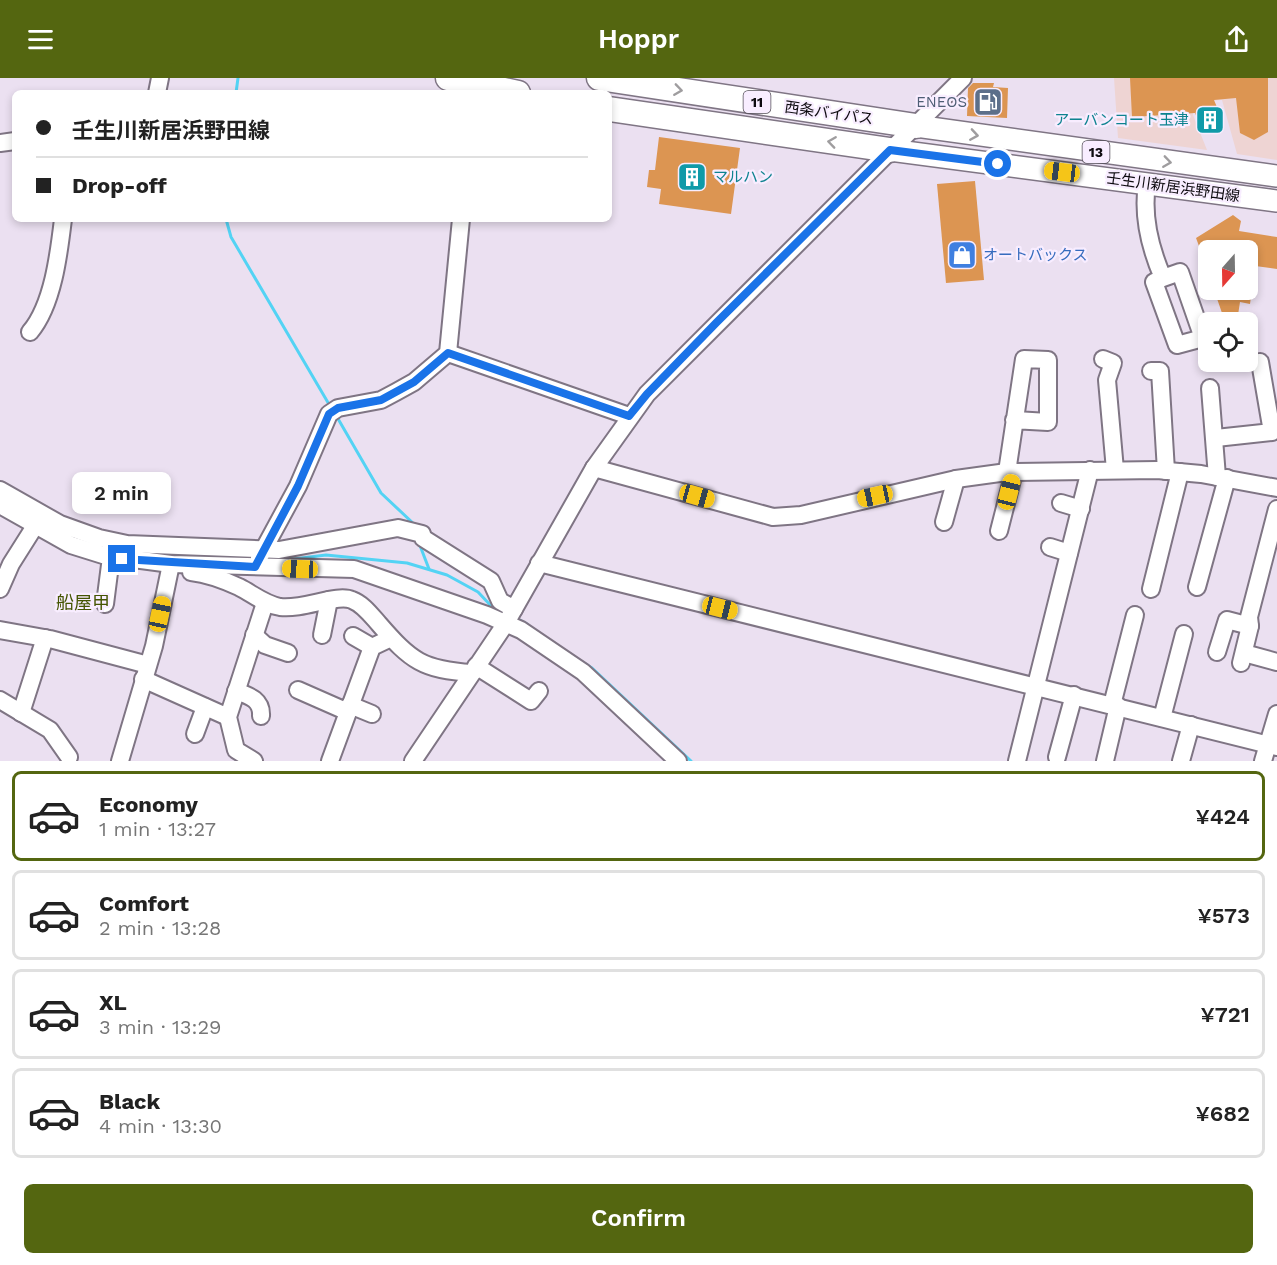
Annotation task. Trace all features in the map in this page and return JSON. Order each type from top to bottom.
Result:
[{"type":"highway","points":[[448,78],[504,90]]},
{"type":"highway","name":"西条バイパス","points":[[599,78],[916,126]]},
{"type":"highway","name":"西条バイパス","points":[[612,110],[890,150]]},
{"type":"main road","name":"壬生川新居浜野田線","points":[[916,126],[1277,176]]},
{"type":"main road","name":"壬生川新居浜野田線","points":[[890,150],[1277,201]]},
{"type":"street","points":[[413,761],[510,616],[594,468],[629,416],[647,394],[717,322],[963,78]]},
{"type":"street","points":[[1147,184],[1144,206],[1154,256],[1162,278]]},
{"type":"street","points":[[30,332],[37,324],[54,275],[63,222]]},
{"type":"street","points":[[259,558],[298,486],[329,414],[338,408],[381,400],[414,382],[448,353],[461,222]]},
{"type":"street","points":[[448,353],[629,416]]},
{"type":"street","points":[[1103,359],[1113,363],[1107,380],[1115,470]]},
{"type":"street","points":[[1216,438],[1272,432],[1260,362]]},
{"type":"street","points":[[1151,371],[1160,371],[1173,472],[1151,589]]},
{"type":"street","points":[[1197,587],[1222,478],[1211,388]]},
{"type":"street","points":[[999,531],[1011,472],[1014,420]]},
{"type":"street","points":[[594,468],[773,517],[801,515],[956,478],[1011,472],[1090,470],[1173,472],[1222,478],[1277,489]]},
{"type":"street","points":[[1017,761],[1090,470]]},
{"type":"street","points":[[944,522],[956,478]]},
{"type":"street","points":[[0,489],[60,524],[114,542],[259,558],[300,569],[327,567],[363,571],[510,616]]},
{"type":"street","points":[[1062,503],[1081,509]]},
{"type":"street","points":[[0,505],[71,544],[111,557],[171,566],[218,578],[265,603],[298,608],[342,597],[358,603],[409,655],[432,669],[474,670],[526,699]]},
{"type":"street","points":[[1277,509],[1249,617],[1250,626],[1242,658],[1277,662]]},
{"type":"street","points":[[0,589],[11,564],[35,526]]},
{"type":"street","points":[[171,566],[259,558],[398,528],[422,534],[423,538],[491,581],[510,616],[583,672],[678,761]]},
{"type":"street","points":[[1050,547],[1069,553]]},
{"type":"street","points":[[105,604],[111,557]]},
{"type":"street","points":[[539,563],[1191,725],[1269,751],[1277,714]]},
{"type":"street","points":[[120,761],[171,566]]},
{"type":"street","points":[[322,634],[329,600]]},
{"type":"street","points":[[254,761],[236,750],[228,717],[265,603]]},
{"type":"street","points":[[1105,761],[1135,615]]},
{"type":"street","points":[[1217,652],[1227,620],[1250,626]]},
{"type":"street","points":[[0,630],[45,638],[145,672],[205,707],[228,717]]},
{"type":"street","points":[[1161,718],[1184,634]]},
{"type":"street","points":[[255,636],[265,645],[288,653]]},
{"type":"street","points":[[353,636],[372,647]]},
{"type":"street","points":[[21,713],[45,638]]},
{"type":"street","points":[[330,761],[372,647],[391,638]]},
{"type":"street","points":[[298,690],[372,714]]},
{"type":"street","points":[[236,691],[258,702],[262,708],[261,716]]},
{"type":"street","points":[[1057,757],[1074,696]]},
{"type":"street","points":[[0,700],[50,730],[72,760]]},
{"type":"street","points":[[195,734],[205,707]]},
{"type":"street","points":[[1181,761],[1191,725]]},
{"type":"shaded area","points":[[1114,78],[1277,78],[1277,160],[1237,154],[1222,100],[1192,102],[1193,115],[1207,150],[1118,138]]},
{"type":"building","points":[[1130,78],[1268,78],[1268,132],[1254,140],[1240,133],[1236,98],[1214,100],[1224,124],[1203,133],[1195,113],[1132,117]]},
{"type":"building","name":"ENEOS","points":[[973,83],[994,83],[993,87],[1008,88],[1007,118],[967,116],[968,88]]},
{"type":"building","name":"マルハン","points":[[659,137],[740,148],[731,214],[659,204],[661,189],[647,187],[649,170],[655,170]]},
{"type":"building","name":"オートバックス","points":[[975,181],[984,280],[946,283],[937,184]]},
{"type":"building","points":[[1233,215],[1241,221],[1239,231],[1277,237],[1277,269],[1258,266],[1258,240],[1198,240],[1198,243],[1196,238]]},
{"type":"building","points":[[1217,300],[1251,300],[1250,304],[1240,302],[1238,312],[1222,312]]},
{"type":"waterway","points":[[236,90],[238,78]]},
{"type":"waterway","points":[[227,222],[231,237],[330,406]]},
{"type":"waterway","points":[[337,417],[381,493],[415,525]]},
{"type":"waterway","points":[[419,543],[429,569]]},
{"type":"waterway","points":[[158,554],[253,558]]},
{"type":"waterway","points":[[266,558],[294,559],[326,555],[407,563],[447,575],[478,592],[494,609],[505,614]]},
{"type":"waterway","points":[[514,617],[527,624]]},
{"type":"waterway","points":[[579,660],[592,668],[691,761]]},
{"type":"place","name":"ENEOS","points":[[988,102]]},
{"type":"place","name":"アーバンコート玉津","points":[[1210,120]]},
{"type":"place","name":"マルハン","points":[[692,177]]},
{"type":"place","name":"オートバックス","points":[[962,255]]},
{"type":"district","name":"船屋甲","points":[[83,603]]},
{"type":"route","points":[[122,559],[171,564],[255,567],[298,486],[329,414],[338,408],[381,400],[414,382],[448,353],[629,416],[647,394],[717,322],[890,150],[998,164]]}]
